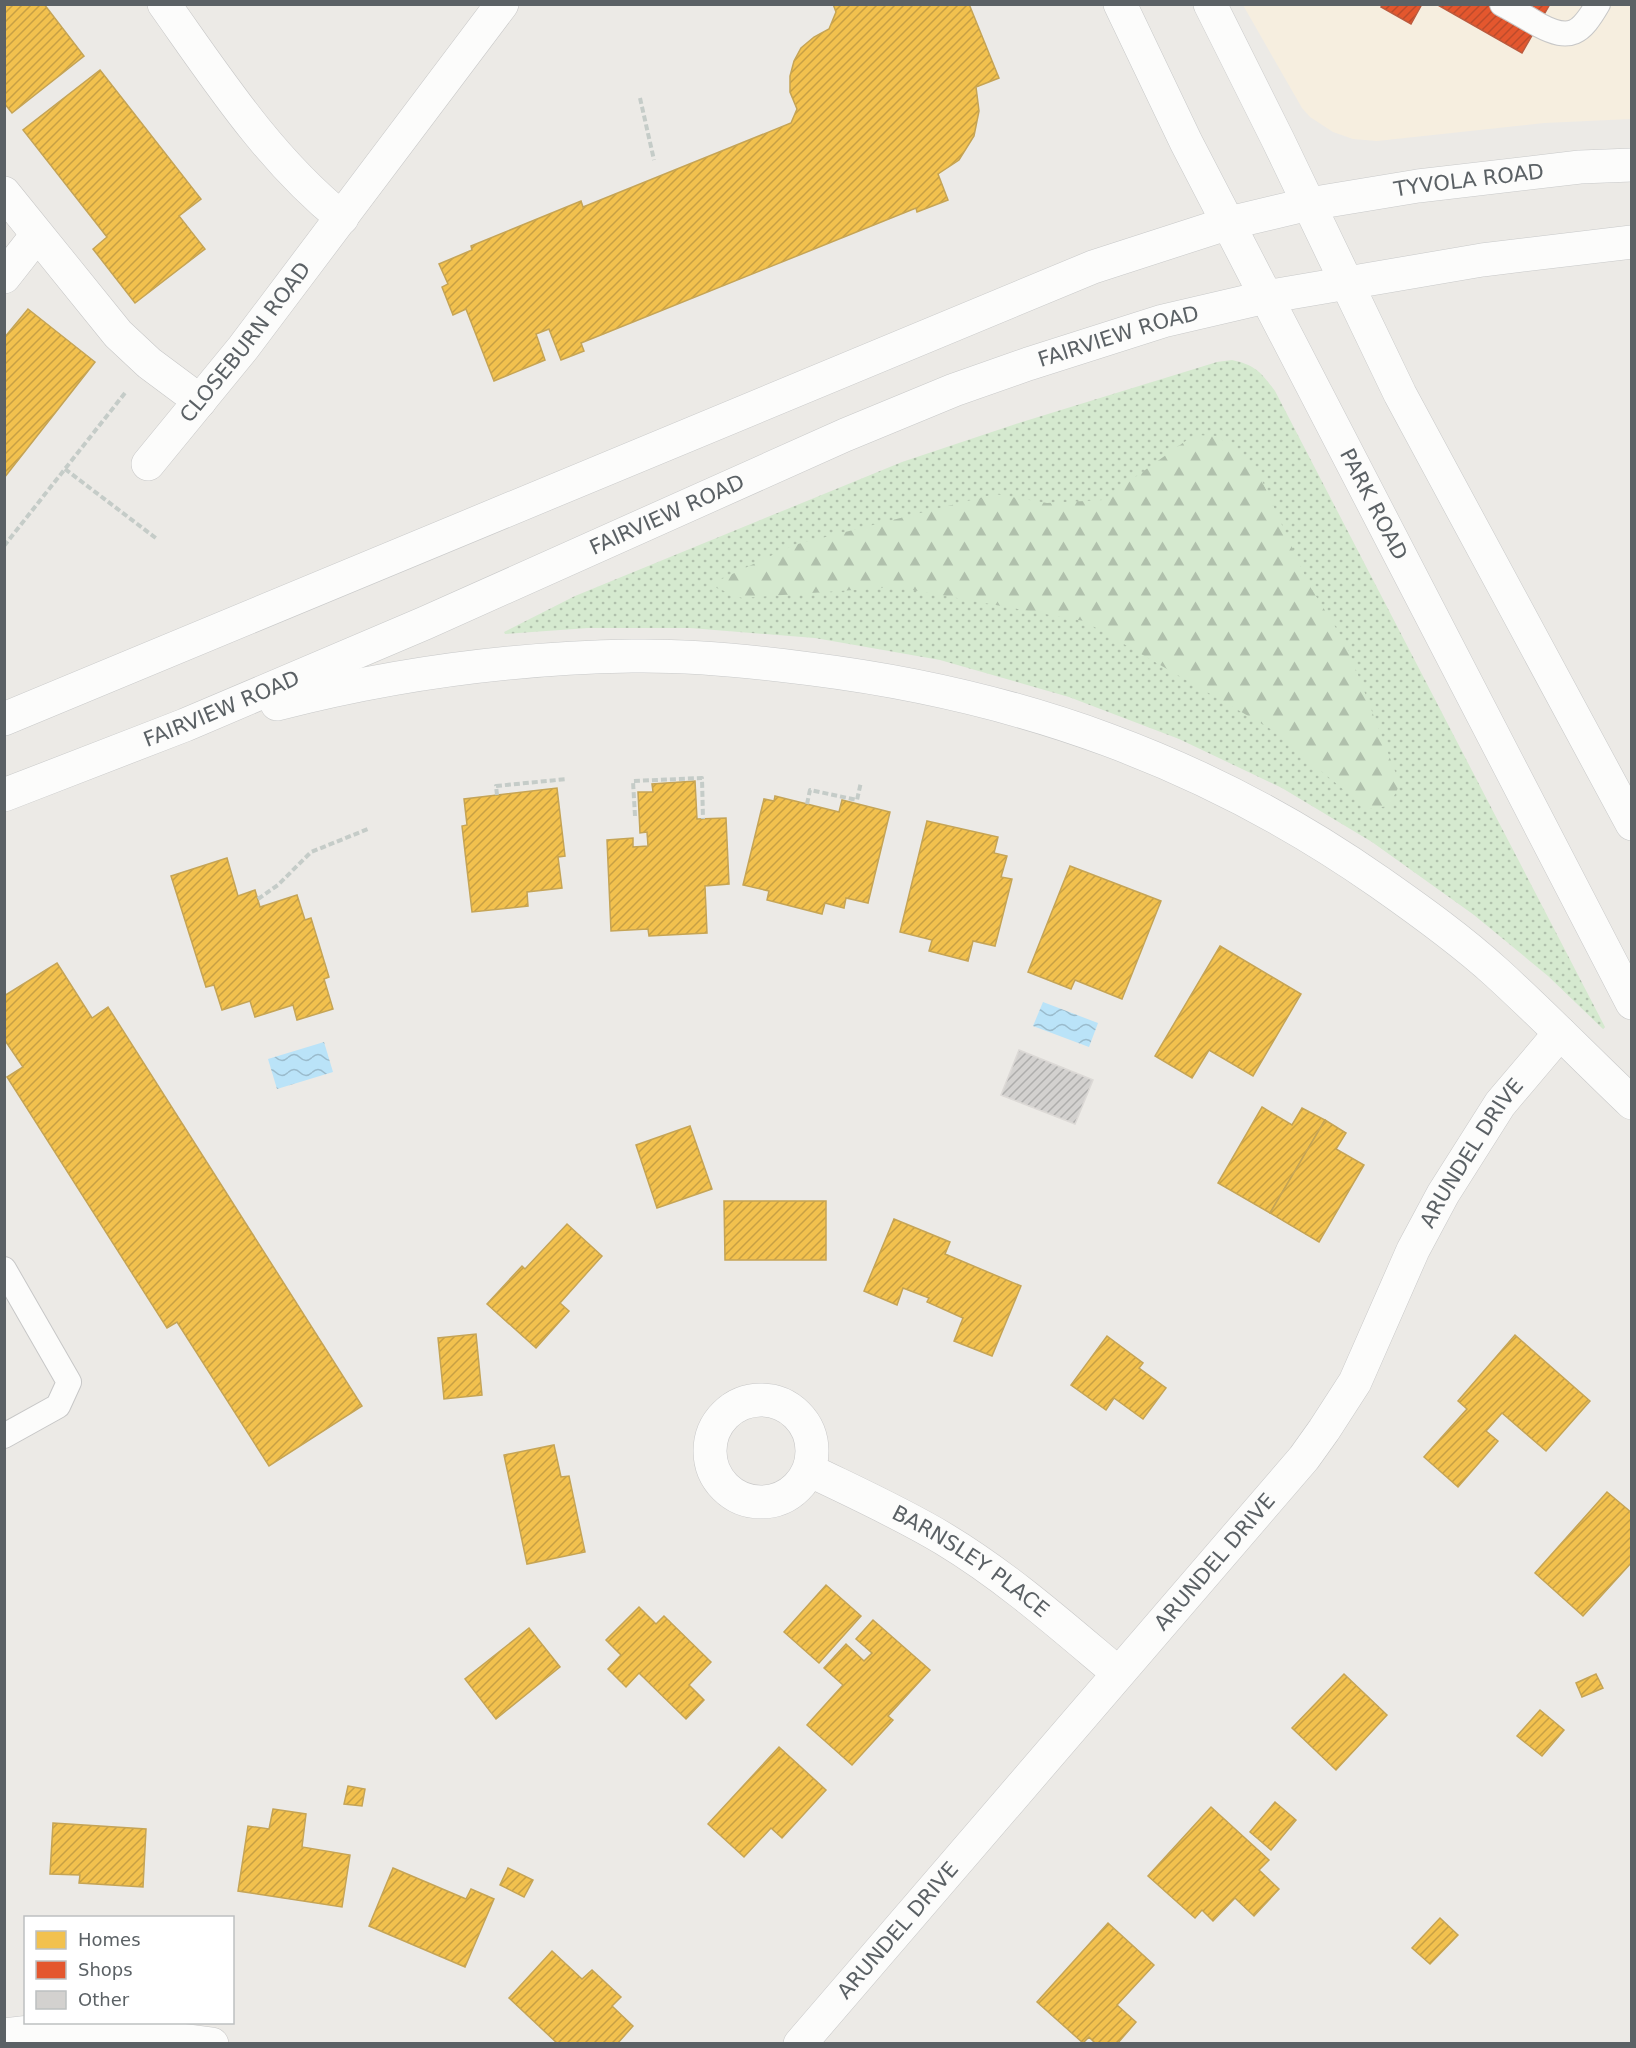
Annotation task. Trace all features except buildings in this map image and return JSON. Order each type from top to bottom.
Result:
[{"type":"main road","points":[[164,4],[272,152],[342,218]]},
{"type":"main road","name":"CLOSEBURN ROAD","points":[[148,464],[200,401],[342,218],[502,4]]},
{"type":"main road","name":"PARK ROAD","points":[[1120,4],[1266,297],[1632,1003]]},
{"type":"main road","points":[[1210,4],[1400,394],[1632,824]]},
{"type":"main road","name":"TYVOLA ROAD","points":[[1308,204],[1418,186],[1580,167],[1632,165]]},
{"type":"main road","points":[[4,194],[118,334],[149,363],[200,401]]},
{"type":"main road","points":[[4,719],[1093,267],[1229,223],[1308,204]]},
{"type":"main road","points":[[4,277],[37,235]]},
{"type":"main road","points":[[1346,283],[1482,260],[1632,242]]},
{"type":"main road","name":"FAIRVIEW ROAD","points":[[4,795],[185,725],[425,623],[805,453],[954,390],[1163,321],[1266,297],[1346,283]]},
{"type":"main road","points":[[185,725],[391,678],[507,663],[632,656],[720,658],[780,665],[882,678],[991,701],[1161,759],[1214,784],[1319,843],[1403,900],[1495,971],[1632,1103]]},
{"type":"main road","name":"ARUNDEL DRIVE","points":[[800,2043],[1256,1515],[1324,1430],[1355,1382],[1413,1250],[1443,1194],[1500,1104],[1560,1033]]},
{"type":"main road","name":"BARNSLEY PLACE","points":[[809,1470],[905,1517],[1003,1578],[1118,1673]]},
{"type":"main road","points":[[4,2035],[65,2028],[98,2029],[212,2043]]},
{"type":"lane","points":[[1502,4],[1554,33],[1565,35],[1583,26],[1599,4]]},
{"type":"lane","points":[[4,1269],[69,1382],[58,1406],[4,1436]]},
{"type":"path","points":[[640,98],[654,160]]},
{"type":"path","points":[[4,546],[131,385]]},
{"type":"path","points":[[65,469],[157,539]]},
{"type":"path","points":[[635,816],[633,781],[702,778],[704,819]]},
{"type":"path","points":[[497,795],[496,786],[567,779]]},
{"type":"path","points":[[807,804],[810,790],[857,801],[861,782]]},
{"type":"path","points":[[258,899],[278,885],[311,852],[368,829]]},
{"type":"shaded area","points":[[1243,5],[1631,5],[1631,119],[1544,123],[1377,141],[1353,139],[1333,132],[1310,117],[1302,108]]},
{"type":"green space","points":[[1232,360],[1257,370],[1275,391],[1605,1027],[1603,1029],[1548,976],[1474,915],[1372,842],[1282,788],[1179,739],[1069,697],[940,660],[815,638],[690,628],[588,628],[505,634],[504,632],[575,596],[902,462],[1022,422],[1217,362]]},
{"type":"green space","points":[[1194,435],[1218,436],[1259,474],[1309,585],[1346,644],[1400,784],[1389,806],[1367,809],[1269,728],[1084,621],[896,587],[742,598],[709,585],[794,545],[995,494],[1047,503],[1103,500]]},
{"type":"water","points":[[1043,1002],[1098,1023],[1089,1047],[1033,1026]]},
{"type":"water","points":[[324,1042],[333,1072],[277,1089],[268,1059]]}]
